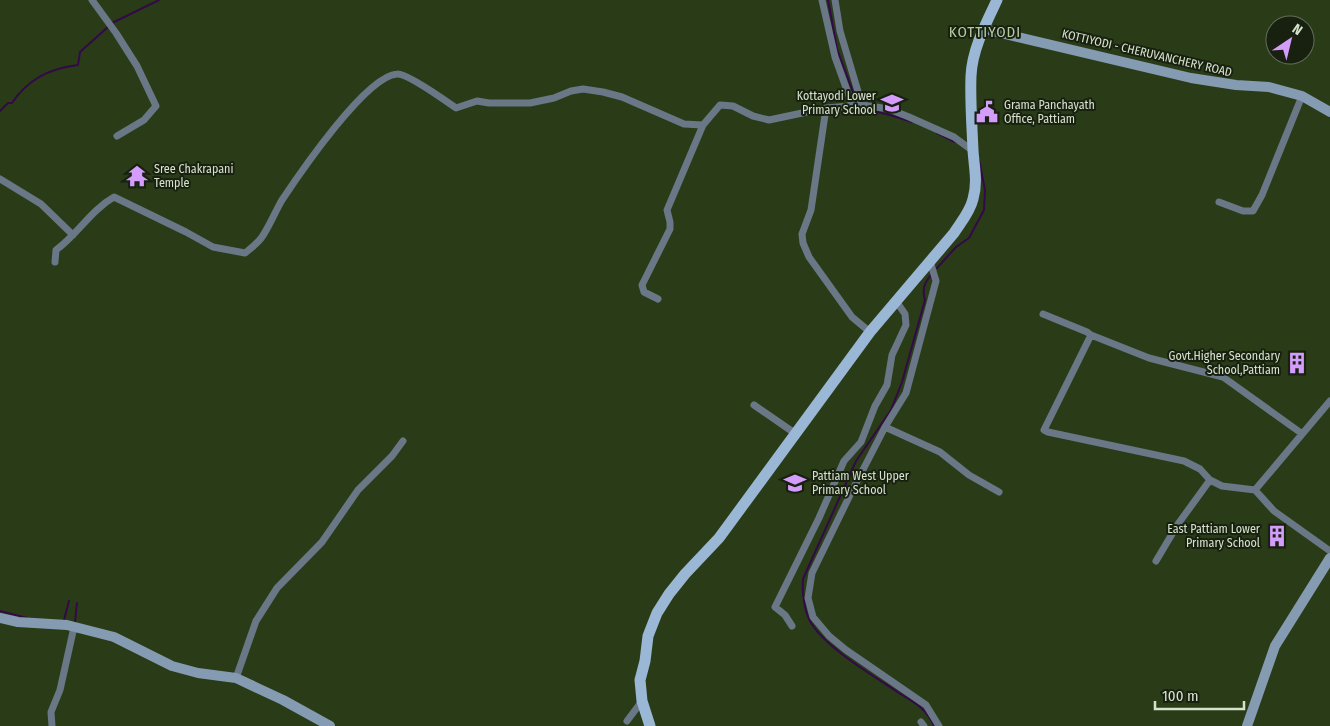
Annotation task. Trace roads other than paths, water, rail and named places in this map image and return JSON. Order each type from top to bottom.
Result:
[{"type":"main road","points":[[650,726],[642,701],[640,680],[645,661],[648,636],[669,594],[719,538],[870,332],[954,233],[966,216],[973,200],[976,180],[973,151],[971,75],[974,56],[997,0]]},
{"type":"main road","name":"KOTTIYODI - CHERUVANCHERY ROAD","points":[[984,29],[1191,78],[1236,86],[1269,87],[1302,96],[1330,112]]},
{"type":"main road","points":[[1246,726],[1275,646],[1330,558]]},
{"type":"main road","points":[[0,618],[18,622],[67,625],[114,637],[172,666],[198,673],[236,678],[283,700],[323,724]]},
{"type":"street","points":[[92,0],[137,66],[156,106],[144,120],[117,136]]},
{"type":"street","points":[[822,0],[836,57],[853,107]]},
{"type":"street","points":[[835,0],[840,31],[862,105]]},
{"type":"street","points":[[55,262],[56,250],[104,202],[114,197],[186,232],[212,247],[246,253],[261,238],[290,188],[348,111],[388,76],[399,74],[433,92],[456,108],[477,101],[489,103],[530,103],[583,89],[622,97],[684,124],[703,125]]},
{"type":"street","points":[[1219,202],[1243,211],[1253,211],[1262,195],[1302,96]]},
{"type":"street","points":[[658,299],[644,292],[642,285],[670,230],[667,210],[703,125],[720,105],[733,106],[753,116],[769,120],[826,108],[862,105],[889,109],[954,137],[973,151]]},
{"type":"street","points":[[826,108],[811,210],[802,234],[803,243],[809,257],[852,317],[870,332]]},
{"type":"street","points":[[0,179],[42,204],[73,235]]},
{"type":"street","points":[[930,261],[936,281],[906,393],[885,427],[812,573],[808,598],[813,617],[829,636],[846,650],[926,705],[939,726]]},
{"type":"street","points":[[792,626],[785,615],[775,607],[819,518],[844,461],[862,442],[875,406],[887,385],[892,355],[906,326],[904,314],[896,301]]},
{"type":"street","points":[[1043,314],[1149,358],[1223,377],[1301,433]]},
{"type":"street","points":[[1091,335],[1044,430],[1184,462],[1200,469],[1210,480],[1222,486],[1254,490],[1274,511],[1330,551]]},
{"type":"street","points":[[1254,490],[1330,400]]},
{"type":"street","points":[[754,405],[796,434]]},
{"type":"street","points":[[885,427],[940,452],[970,475],[999,492]]},
{"type":"street","points":[[236,678],[256,620],[277,588],[322,542],[358,490],[392,456],[402,441]]},
{"type":"street","points":[[1156,561],[1178,524],[1210,480]]},
{"type":"street","points":[[52,726],[51,712],[60,690],[74,627]]},
{"type":"street","points":[[627,721],[642,701]]},
{"type":"waterway","points":[[112,23],[159,0]]},
{"type":"waterway","points":[[828,0],[837,49],[857,103]]},
{"type":"waterway","points":[[0,111],[8,103],[12,103],[25,88],[40,76],[58,69],[78,65],[80,52],[109,26]]},
{"type":"waterway","points":[[861,108],[912,122]]},
{"type":"waterway","points":[[937,133],[955,142]]},
{"type":"waterway","points":[[937,268],[956,247],[969,238],[984,210],[985,190],[979,160]]},
{"type":"waterway","points":[[931,275],[924,287],[925,300],[902,382],[891,410],[856,461],[803,579],[803,584],[806,611],[810,621],[826,641],[850,660],[920,706],[934,726]]},
{"type":"waterway","points":[[64,620],[69,601]]},
{"type":"waterway","points":[[75,622],[77,603]]},
{"type":"waterway","points":[[0,611],[27,618]]},
{"type":"place","name":"Kottayodi Lower Primary School","points":[[892,103]]},
{"type":"place","name":"Grama Panchayath Office, Pattiam","points":[[987,112]]},
{"type":"place","name":"Sree Chakrapani Temple","points":[[137,176]]},
{"type":"place","name":"Govt.Higher Secondary School,Pattiam","points":[[1297,363]]},
{"type":"place","name":"Pattiam West Upper Primary School","points":[[795,483]]},
{"type":"place","name":"East Pattiam Lower Primary School","points":[[1277,536]]},
{"type":"district","name":"KOTTIYODI","points":[[985,32]]}]
